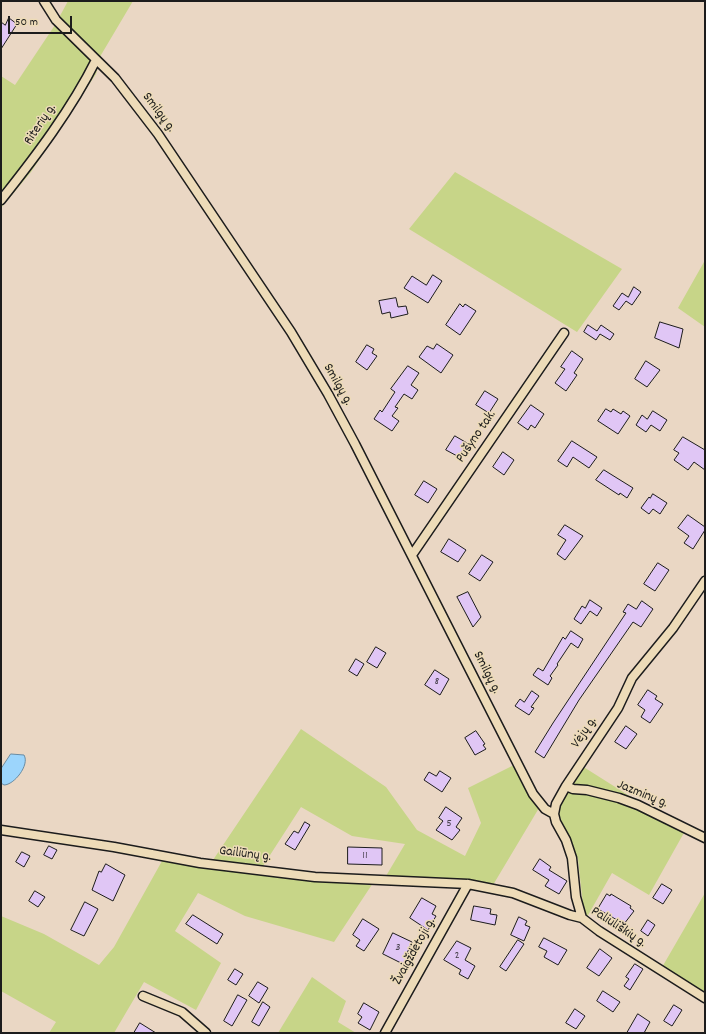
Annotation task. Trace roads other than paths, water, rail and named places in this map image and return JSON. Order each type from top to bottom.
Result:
[{"type":"street","name":"Smilgų g.","points":[[44,1],[56,20],[115,78],[158,134],[290,332],[352,437],[533,794],[545,809],[554,814]]},
{"type":"street","name":"Riterių g.","points":[[1,200],[50,136],[96,60]]},
{"type":"street","name":"Pušyno tak.","points":[[412,556],[564,333]]},
{"type":"street","name":"Vėjų g.","points":[[554,814],[556,804],[566,786],[618,708],[632,678],[673,628],[705,581]]},
{"type":"street","name":"Jazminų g.","points":[[566,786],[573,789],[587,790],[619,798],[638,805],[705,838]]},
{"type":"street","points":[[554,814],[572,858],[576,897],[582,918]]},
{"type":"street","name":"Gailiūnų g.","points":[[1,830],[114,847],[200,863],[315,878],[468,884],[488,888]]},
{"type":"street","name":"Žvaigždėtoji g.","points":[[385,1033],[468,884]]},
{"type":"street","name":"Paliuliškių g.","points":[[488,888],[520,895],[570,915],[582,918],[599,931],[705,998]]},
{"type":"street","points":[[143,996],[182,1012],[206,1033]]},
{"type":"water","points":[[11,754],[24,755],[25,764],[20,774],[12,782],[4,785],[1,783],[1,769]]}]
